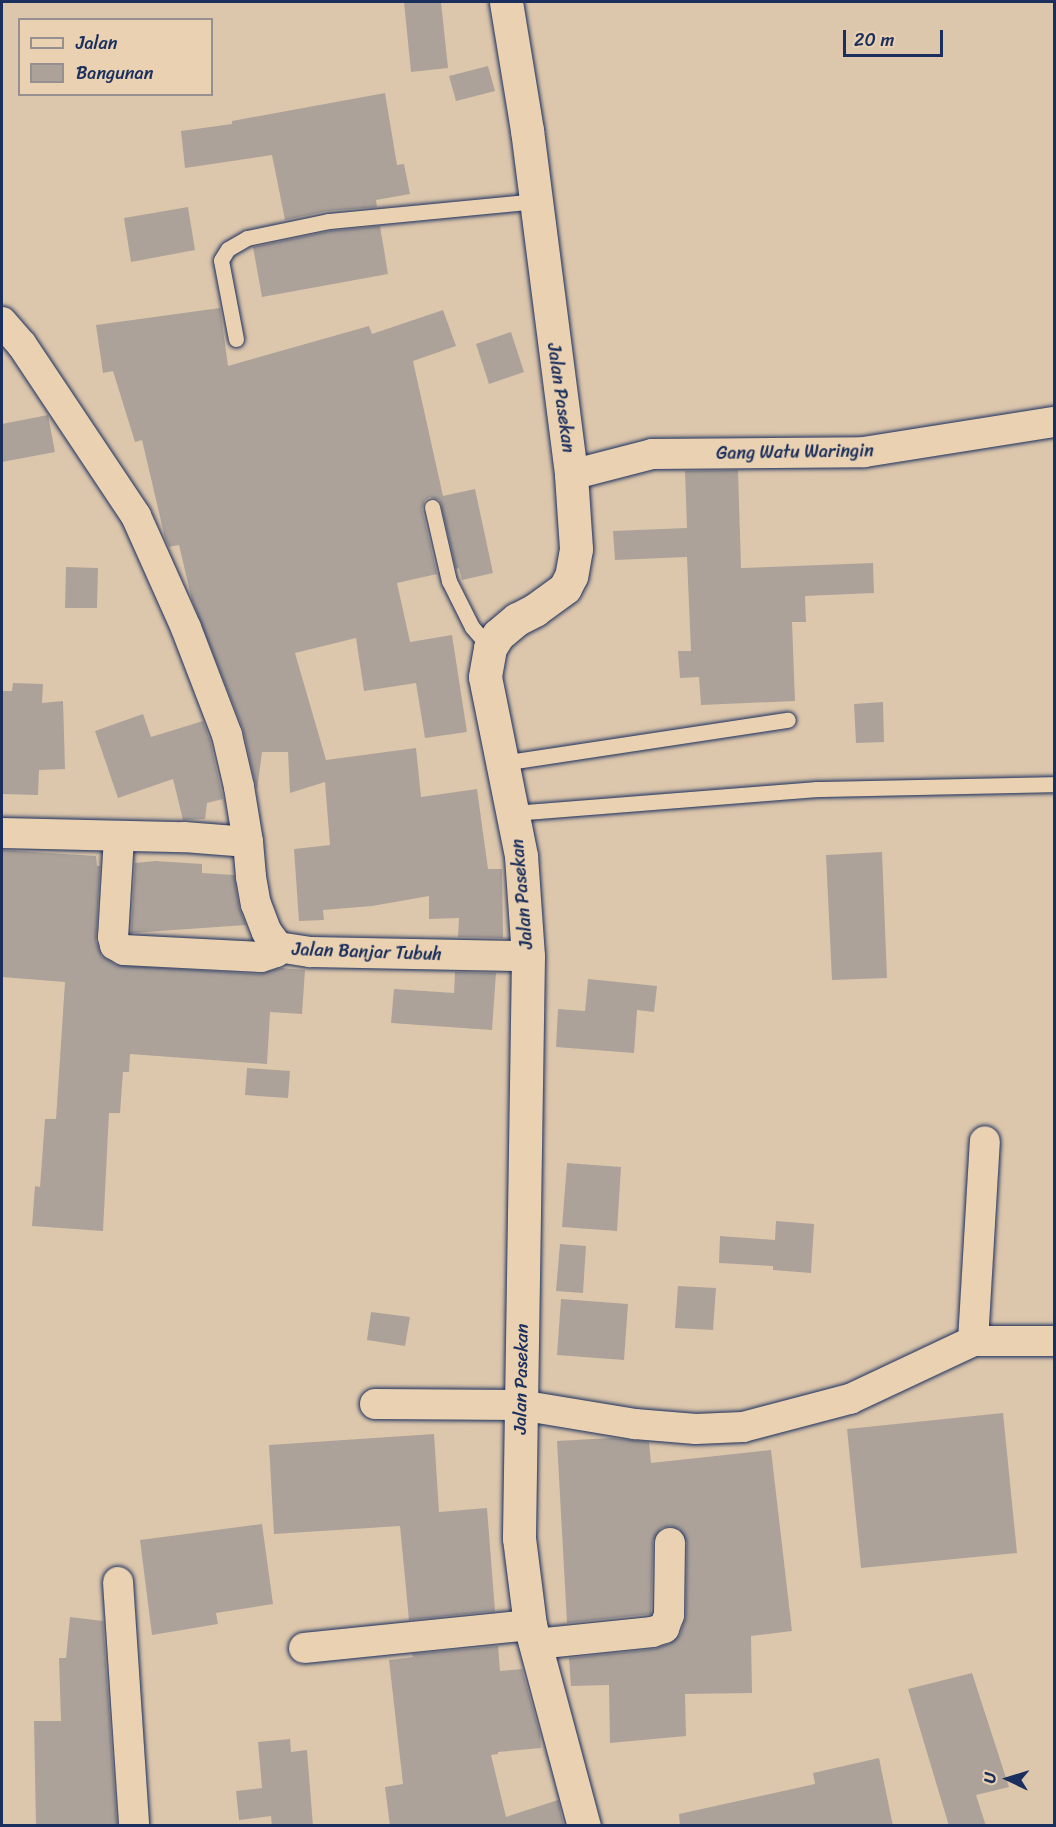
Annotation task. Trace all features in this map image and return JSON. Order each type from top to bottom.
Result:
[{"type":"street","name":"Jalan Pasekan","points":[[506,2],[527,130],[571,475],[576,542],[571,576],[552,599],[507,626],[489,648],[485,677],[513,813],[525,885],[528,956],[519,1416],[519,1538],[533,1635],[584,1826]]},
{"type":"street","name":"Jalan Banjar Tubuh","points":[[2,322],[22,345],[136,516],[186,628],[227,735],[239,787],[256,904],[267,932],[278,947],[311,952],[528,956]]},
{"type":"street","name":"Gang Watu Waringin","points":[[571,475],[652,454],[864,452],[1054,422]]},
{"type":"street","points":[[2,833],[184,837],[248,842]]},
{"type":"street","points":[[119,837],[113,937],[115,945],[124,950],[261,957],[276,952],[278,947]]},
{"type":"street","points":[[973,1341],[985,1141]]},
{"type":"street","points":[[375,1404],[696,1429],[743,1427],[850,1400],[973,1341],[1054,1341]]},
{"type":"street","points":[[304,1648],[533,1635],[652,1632],[664,1628],[669,1615],[670,1543]]},
{"type":"street","points":[[118,1582],[134,1826]]},
{"type":"lane","points":[[236,339],[221,260],[228,249],[247,238],[329,220],[535,201]]},
{"type":"lane","points":[[432,507],[449,581],[472,627],[489,648]]},
{"type":"lane","points":[[502,763],[788,720]]},
{"type":"lane","points":[[513,813],[817,789],[1054,784]]},
{"type":"building","points":[[404,2],[441,2],[448,68],[411,72]]},
{"type":"building","points":[[488,66],[495,91],[456,101],[449,76]]},
{"type":"building","points":[[385,93],[397,165],[404,164],[410,194],[376,200],[377,207],[327,211],[285,220],[272,155],[185,168],[181,131],[232,124],[232,121]]},
{"type":"building","points":[[188,207],[195,250],[131,262],[124,218]]},
{"type":"building","points":[[380,226],[388,274],[262,297],[253,247],[330,231]]},
{"type":"building","points":[[220,308],[228,366],[369,326],[372,334],[443,310],[456,346],[413,361],[443,496],[475,489],[493,573],[462,580],[459,568],[456,569],[441,504],[439,500],[430,497],[425,500],[422,509],[437,574],[397,583],[410,642],[452,635],[467,732],[425,738],[416,683],[364,691],[356,638],[295,653],[326,760],[416,748],[421,797],[477,789],[488,869],[502,869],[503,938],[458,937],[459,918],[429,919],[429,896],[372,906],[323,910],[324,920],[299,921],[294,849],[330,845],[325,782],[290,793],[288,752],[262,752],[257,790],[243,729],[192,600],[179,545],[169,547],[165,538],[142,440],[135,442],[113,371],[103,373],[96,325]]},
{"type":"building","points":[[511,332],[524,372],[489,384],[476,344]]},
{"type":"building","points":[[48,415],[55,452],[2,462],[2,424]]},
{"type":"building","points":[[738,470],[741,568],[873,563],[874,593],[805,596],[806,622],[792,622],[795,701],[701,705],[699,677],[680,678],[678,651],[691,651],[687,557],[615,560],[613,531],[687,528],[685,471]]},
{"type":"building","points":[[66,567],[98,568],[97,608],[65,608]]},
{"type":"building","points":[[13,683],[43,684],[42,703],[63,701],[65,769],[39,770],[38,795],[2,794],[2,691],[12,691]]},
{"type":"building","points":[[883,702],[884,742],[856,743],[854,704]]},
{"type":"building","points":[[143,714],[151,737],[203,721],[210,740],[223,799],[207,803],[205,819],[183,820],[173,779],[118,798],[95,731]]},
{"type":"building","points":[[2,850],[96,856],[97,866],[100,866],[96,941],[102,956],[116,965],[260,974],[281,968],[305,970],[302,1014],[270,1012],[267,1064],[130,1054],[129,1072],[123,1072],[120,1113],[109,1113],[103,1231],[32,1226],[35,1186],[40,1187],[45,1119],[56,1119],[65,982],[2,977]]},
{"type":"building","points":[[882,852],[887,978],[832,980],[826,855]]},
{"type":"building","points":[[155,861],[202,864],[202,873],[234,875],[239,907],[246,925],[131,933],[135,863]]},
{"type":"building","points":[[455,972],[496,973],[492,1030],[391,1023],[394,989],[454,993]]},
{"type":"building","points":[[588,979],[657,986],[654,1012],[637,1010],[634,1053],[556,1047],[558,1009],[585,1011]]},
{"type":"building","points":[[247,1068],[290,1071],[288,1098],[245,1095]]},
{"type":"building","points":[[567,1163],[621,1167],[617,1231],[562,1227]]},
{"type":"building","points":[[776,1221],[814,1224],[811,1273],[773,1270],[773,1266],[719,1263],[720,1236],[775,1240]]},
{"type":"building","points":[[560,1244],[586,1246],[583,1293],[556,1291]]},
{"type":"building","points":[[678,1286],[716,1288],[713,1330],[675,1328]]},
{"type":"building","points":[[561,1299],[628,1304],[624,1360],[557,1355]]},
{"type":"building","points":[[371,1312],[410,1317],[405,1346],[367,1340]]},
{"type":"building","points":[[1003,1413],[1017,1553],[861,1568],[847,1429]]},
{"type":"building","points":[[434,1434],[439,1512],[487,1508],[495,1611],[409,1620],[400,1526],[274,1534],[269,1445]]},
{"type":"building","points":[[611,1438],[649,1442],[651,1463],[771,1450],[792,1631],[751,1636],[752,1693],[685,1694],[686,1736],[610,1743],[609,1685],[571,1686],[569,1658],[654,1649],[669,1644],[680,1635],[686,1616],[687,1543],[679,1529],[670,1526],[661,1528],[653,1542],[651,1614],[567,1623],[557,1441]]},
{"type":"building","points":[[262,1524],[273,1604],[216,1613],[218,1624],[152,1635],[140,1540]]},
{"type":"building","points":[[70,1617],[103,1621],[117,1826],[36,1826],[34,1721],[61,1721],[59,1658],[66,1658]]},
{"type":"building","points":[[498,1646],[500,1671],[522,1669],[540,1734],[541,1748],[498,1752],[498,1754],[491,1755],[506,1817],[558,1800],[564,1826],[390,1826],[385,1787],[403,1784],[389,1660],[413,1657],[412,1654]]},
{"type":"building","points":[[972,1673],[1009,1787],[976,1795],[986,1826],[949,1826],[908,1689]]},
{"type":"building","points":[[290,1739],[291,1752],[307,1750],[313,1826],[272,1826],[271,1816],[239,1820],[236,1791],[262,1788],[258,1742]]},
{"type":"building","points":[[879,1758],[893,1826],[680,1826],[679,1814],[815,1784],[813,1773]]}]
